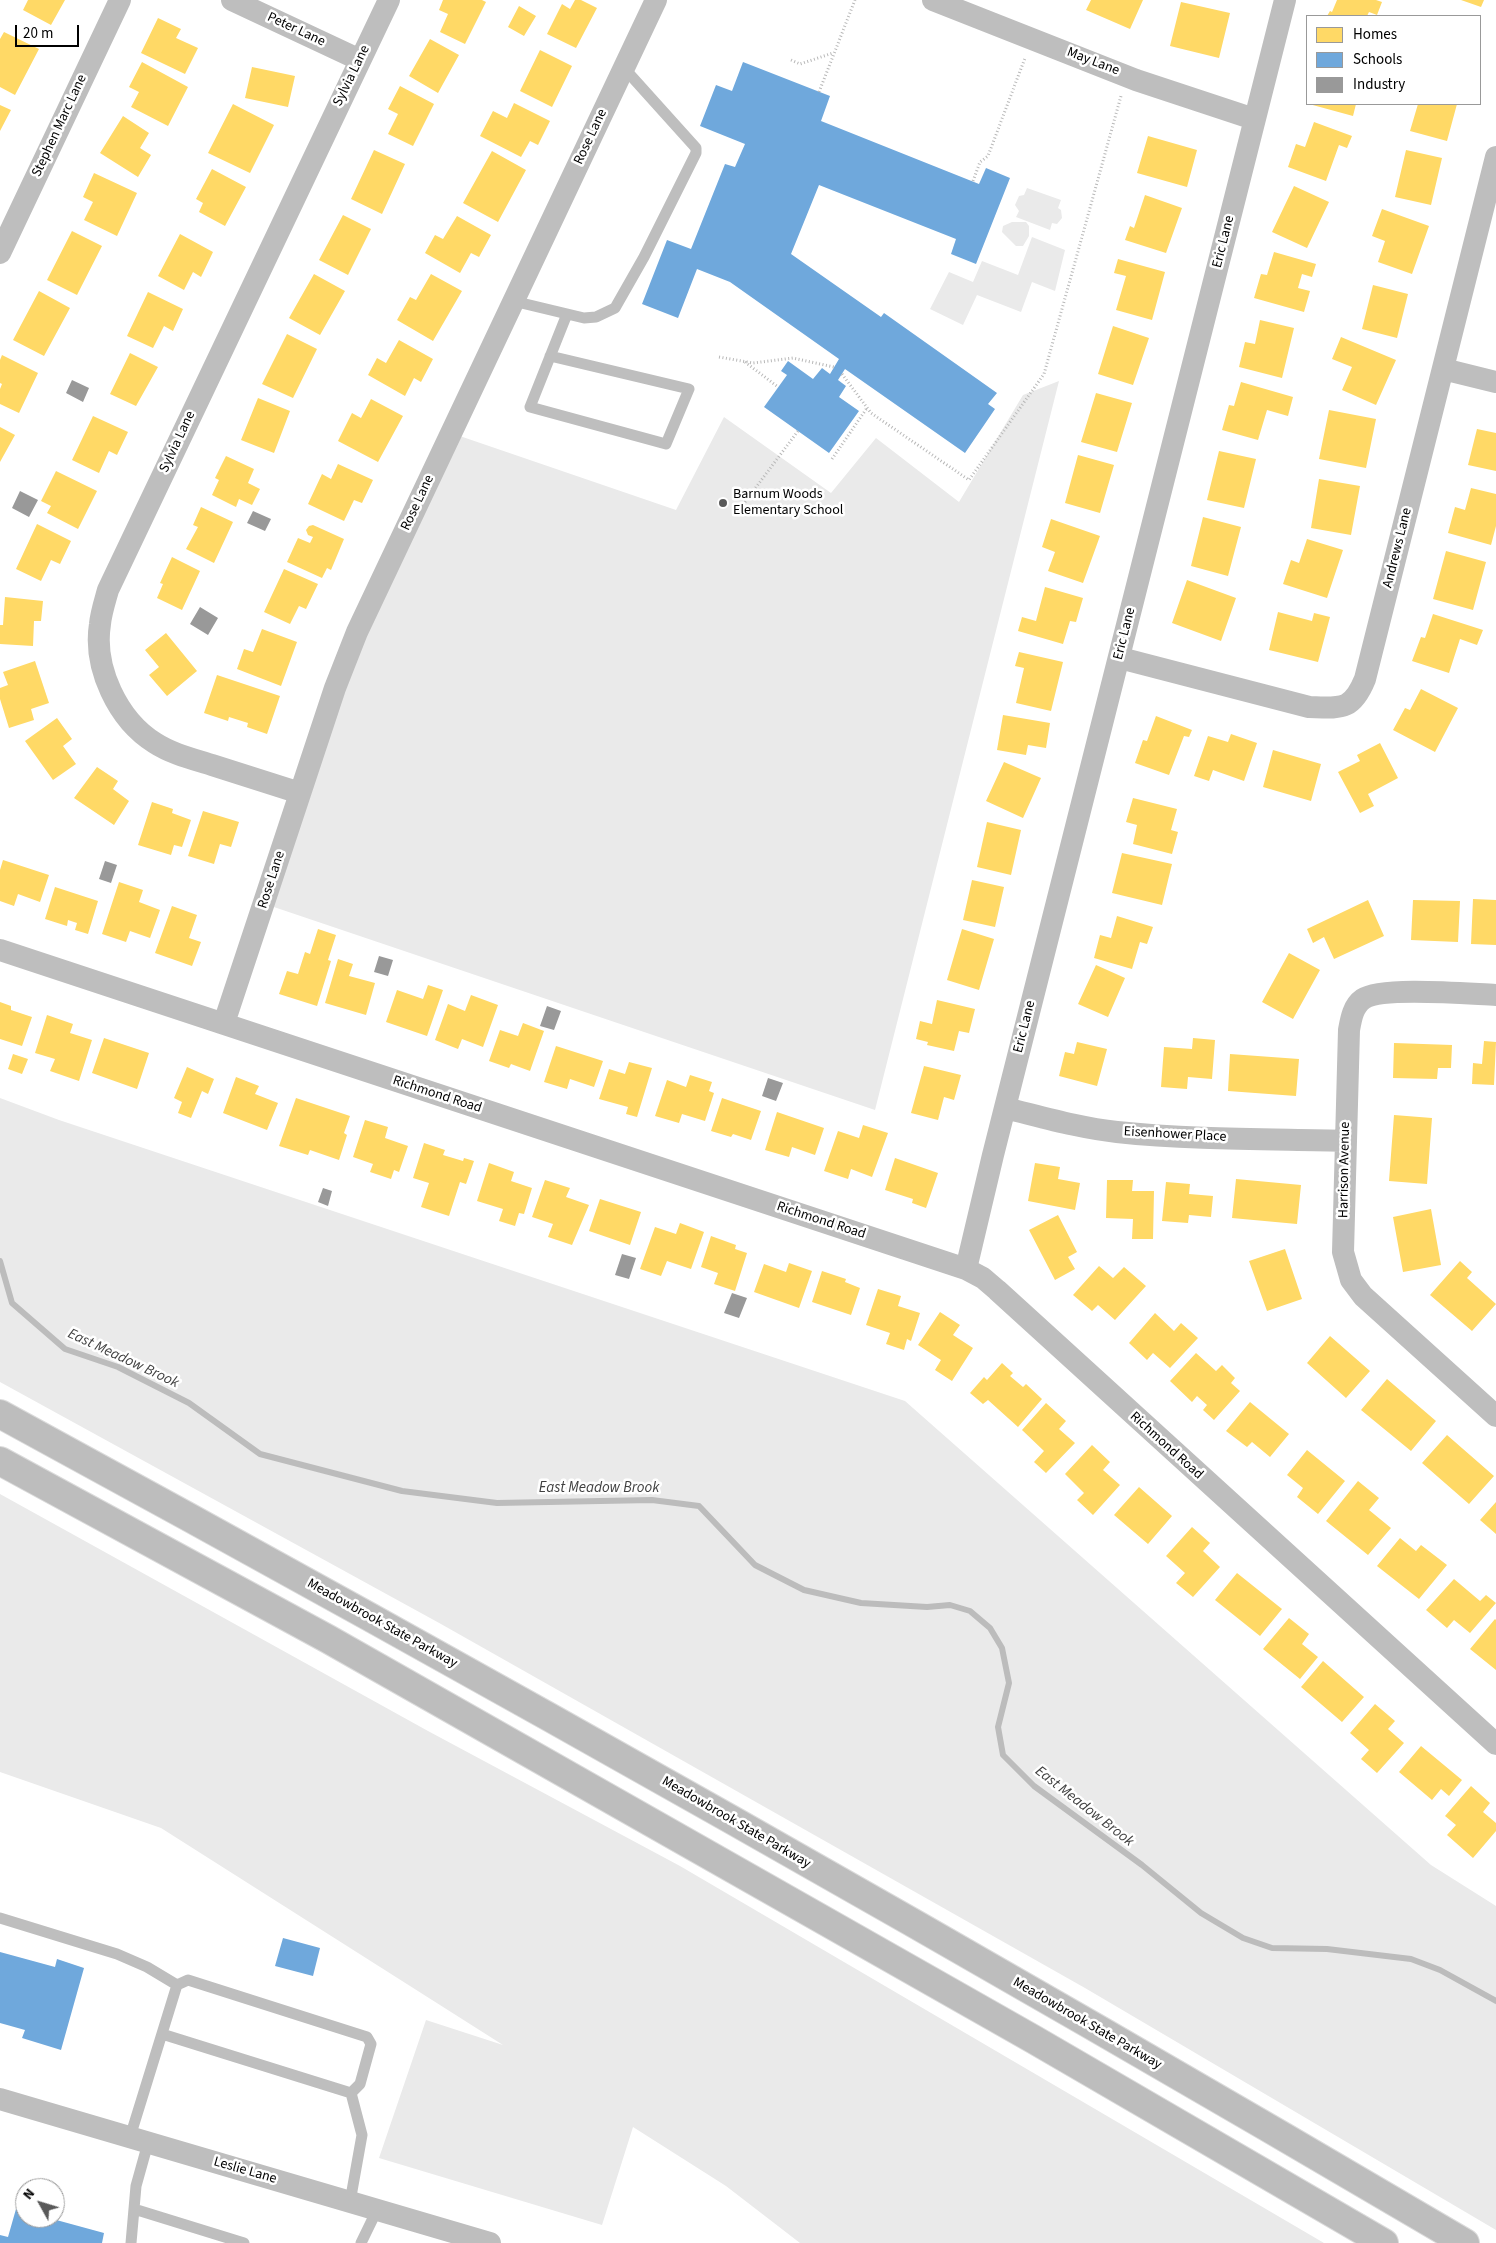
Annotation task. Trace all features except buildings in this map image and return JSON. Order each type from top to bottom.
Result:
[{"type":"highway","name":"Meadowbrook State Parkway","points":[[0,1414],[567,1727],[1032,1992],[1464,2243]]},
{"type":"highway","points":[[0,1461],[328,1640],[1042,2044],[1384,2243]]},
{"type":"street","name":"Stephen Marc Lane","points":[[0,253],[120,0]]},
{"type":"street","name":"Peter Lane","points":[[232,0],[360,60]]},
{"type":"street","name":"Sylvia Lane","points":[[300,793],[178,754],[156,744],[140,732],[119,706],[105,677],[99,643],[100,624],[108,590],[389,0]]},
{"type":"street","name":"Rose Lane","points":[[224,1023],[335,688],[357,632],[656,0]]},
{"type":"street","name":"May Lane","points":[[933,0],[1136,80],[1254,119]]},
{"type":"street","name":"Eric Lane","points":[[966,1269],[1285,0]]},
{"type":"street","name":"Andrews Lane","points":[[1120,658],[1309,707],[1340,708],[1352,703],[1359,694],[1365,679],[1496,157]]},
{"type":"street","points":[[1443,369],[1496,382]]},
{"type":"street","name":"Richmond Road","points":[[0,950],[966,1269],[983,1278],[1496,1744]]},
{"type":"street","name":"Harrison Avenue","points":[[1496,995],[1412,992],[1376,994],[1360,1001],[1352,1016],[1349,1030],[1343,1252],[1351,1280],[1363,1296],[1496,1416]]},
{"type":"street","name":"Eisenhower Place","points":[[1005,1108],[1062,1122],[1116,1132],[1174,1136],[1346,1140]]},
{"type":"street","name":"Leslie Lane","points":[[0,2099],[490,2243]]},
{"type":"lane","points":[[513,301],[584,318],[596,317],[615,308],[644,257],[696,153],[696,148],[624,68]]},
{"type":"lane","points":[[550,356],[689,389],[666,444],[530,407],[566,314]]},
{"type":"lane","points":[[0,1918],[117,1954],[147,1967],[177,1985]]},
{"type":"lane","points":[[131,2243],[139,2140],[162,2034],[177,1985],[188,1980],[367,2037],[371,2044],[360,2084],[351,2092]]},
{"type":"lane","points":[[162,2034],[351,2092]]},
{"type":"lane","points":[[350,2202],[362,2135],[351,2092]]},
{"type":"lane","points":[[134,2209],[244,2243]]},
{"type":"lane","points":[[360,2243],[377,2210]]},
{"type":"path","points":[[819,92],[855,0]]},
{"type":"path","points":[[791,60],[800,64],[834,53]]},
{"type":"path","points":[[973,181],[980,162],[988,156],[1026,56]]},
{"type":"path","points":[[842,374],[871,413],[969,480],[1044,374],[1123,90]]},
{"type":"path","points":[[719,357],[754,363],[794,358],[834,367]]},
{"type":"path","points":[[744,362],[778,387]]},
{"type":"path","points":[[832,459],[868,408]]},
{"type":"path","points":[[746,502],[798,431]]},
{"type":"shaded area","points":[[1027,188],[1061,200],[1058,208],[1061,210],[1062,218],[1057,224],[1052,223],[1050,230],[1016,217],[1019,211],[1015,205],[1019,196],[1024,195]]},
{"type":"shaded area","points":[[1012,222],[1026,222],[1029,226],[1029,236],[1023,246],[1016,246],[1002,232],[1003,226]]},
{"type":"shaded area","points":[[1032,237],[1065,250],[1055,291],[1032,282],[1021,312],[977,295],[963,325],[930,309],[949,272],[973,282],[982,261],[1018,275]]},
{"type":"shaded area","points":[[1059,381],[875,1110],[265,904],[300,793],[451,433],[676,510],[724,417],[831,493],[876,438],[959,502],[1023,395]]},
{"type":"shaded area","points":[[0,1098],[59,1120],[905,1401],[1431,1865],[1496,1906],[1496,2230],[1085,1988],[441,1624],[0,1382]]},
{"type":"shaded area","points":[[0,1494],[428,1731],[680,1866],[1324,2243],[800,2243],[726,2186],[633,2127],[602,2225],[379,2158],[426,2020],[503,2045],[161,1828],[0,1772]]},
{"type":"waterway","name":"East Meadow Brook","points":[[0,1261],[12,1303],[65,1349],[118,1367],[189,1403],[260,1454],[402,1491],[497,1503],[652,1500],[699,1506],[755,1565],[804,1590],[861,1603],[927,1607],[950,1605],[970,1611],[990,1628],[1002,1648],[1009,1683],[998,1727],[1003,1755],[1034,1786],[1142,1865],[1201,1913],[1243,1938],[1272,1948],[1327,1949],[1411,1959],[1440,1970],[1496,2001]]},
{"type":"place","name":"Barnum Woods Elementary School","points":[[723,503]]}]
